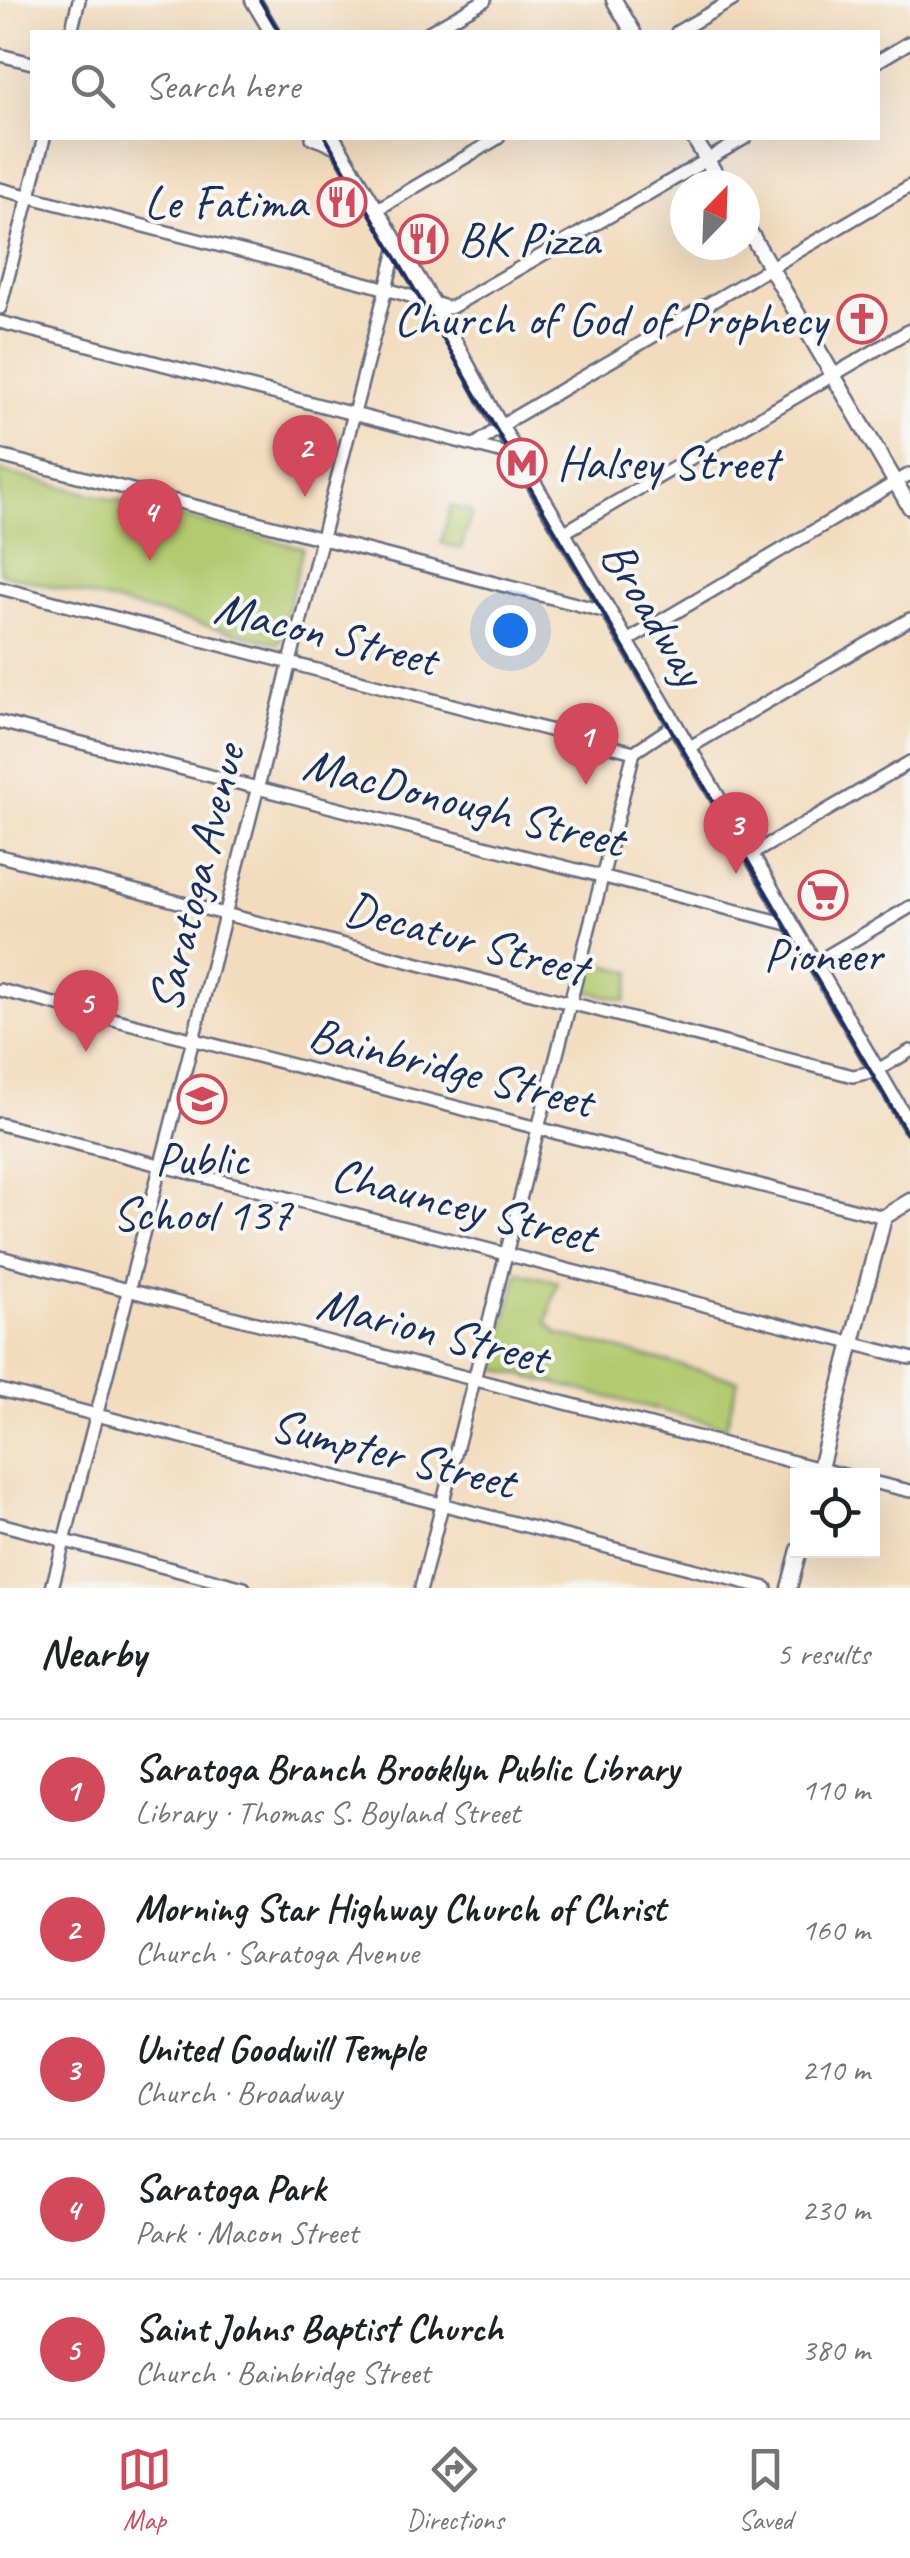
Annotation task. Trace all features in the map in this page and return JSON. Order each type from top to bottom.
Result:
[{"type":"main road","points":[[252,0],[271,30]]},
{"type":"main road","points":[[614,0],[632,30]]},
{"type":"main road","points":[[695,140],[713,170]]},
{"type":"main road","name":"Broadway","points":[[336,143],[910,1127]]},
{"type":"main road","points":[[760,250],[910,507]]},
{"type":"main road","points":[[820,1468],[884,1217],[910,1201]]},
{"type":"main road","points":[[789,1588],[797,1558]]},
{"type":"street","points":[[71,30],[79,0]]},
{"type":"street","points":[[433,30],[485,0]]},
{"type":"street","points":[[680,30],[733,0]]},
{"type":"street","points":[[880,59],[910,42]]},
{"type":"street","points":[[0,55],[30,62]]},
{"type":"street","points":[[0,308],[43,140]]},
{"type":"street","points":[[376,210],[495,140]]},
{"type":"street","points":[[0,189],[450,308],[742,140]]},
{"type":"street","points":[[476,444],[910,186]]},
{"type":"street","name":"Saratoga Avenue","points":[[52,1588],[397,246]]},
{"type":"street","points":[[0,322],[520,457]]},
{"type":"street","points":[[564,533],[910,330]]},
{"type":"street","points":[[0,456],[610,613]]},
{"type":"street","points":[[627,640],[910,474]]},
{"type":"street","name":"Macon Street","points":[[0,588],[634,752]]},
{"type":"street","points":[[690,747],[910,618]]},
{"type":"street","name":"MacDonough Street","points":[[0,722],[792,925]]},
{"type":"street","points":[[421,1588],[634,752],[676,724]]},
{"type":"street","points":[[752,854],[910,762]]},
{"type":"street","name":"Decatur Street","points":[[0,856],[853,1076],[876,1072]]},
{"type":"street","points":[[815,963],[910,908]]},
{"type":"street","name":"Bainbridge Street","points":[[0,990],[884,1217]]},
{"type":"street","points":[[876,1072],[910,1052]]},
{"type":"street","name":"Chauncey Street","points":[[0,1124],[910,1358]]},
{"type":"street","name":"Marion Street","points":[[0,1257],[804,1468]]},
{"type":"street","name":"Sumpter Street","points":[[0,1390],[766,1588]]},
{"type":"street","points":[[880,1484],[910,1492]]},
{"type":"street","points":[[0,1524],[244,1588]]},
{"type":"green space","points":[[0,471],[303,548],[279,644],[0,573]]},
{"type":"green space","points":[[451,506],[472,512],[461,549],[441,543]]},
{"type":"green space","points":[[595,963],[632,972],[625,1001],[587,991]]},
{"type":"green space","points":[[518,1272],[558,1282],[547,1322],[558,1334],[738,1380],[726,1427],[494,1368]]},
{"type":"railway","points":[[260,0],[278,30]]},
{"type":"railway","points":[[327,140],[910,1139]]},
{"type":"place","name":"Le Fatima","points":[[342,202]]},
{"type":"place","name":"BK Pizza","points":[[423,239]]},
{"type":"place","name":"Church of God of Prophecy","points":[[862,319]]},
{"type":"place","name":"Halsey Street","points":[[522,463]]},
{"type":"place","name":"Morning Star Highway Church of Christ","points":[[305,497]]},
{"type":"place","name":"Saratoga Park","points":[[150,561]]},
{"type":"place","name":"Saratoga Branch Brooklyn Public Library","points":[[586,785]]},
{"type":"place","name":"United Goodwill Temple","points":[[736,874]]},
{"type":"place","name":"Pioneer","points":[[823,895]]},
{"type":"place","name":"Saint Johns Baptist Church","points":[[86,1052]]},
{"type":"place","name":"Public School 137","points":[[202,1099]]}]
